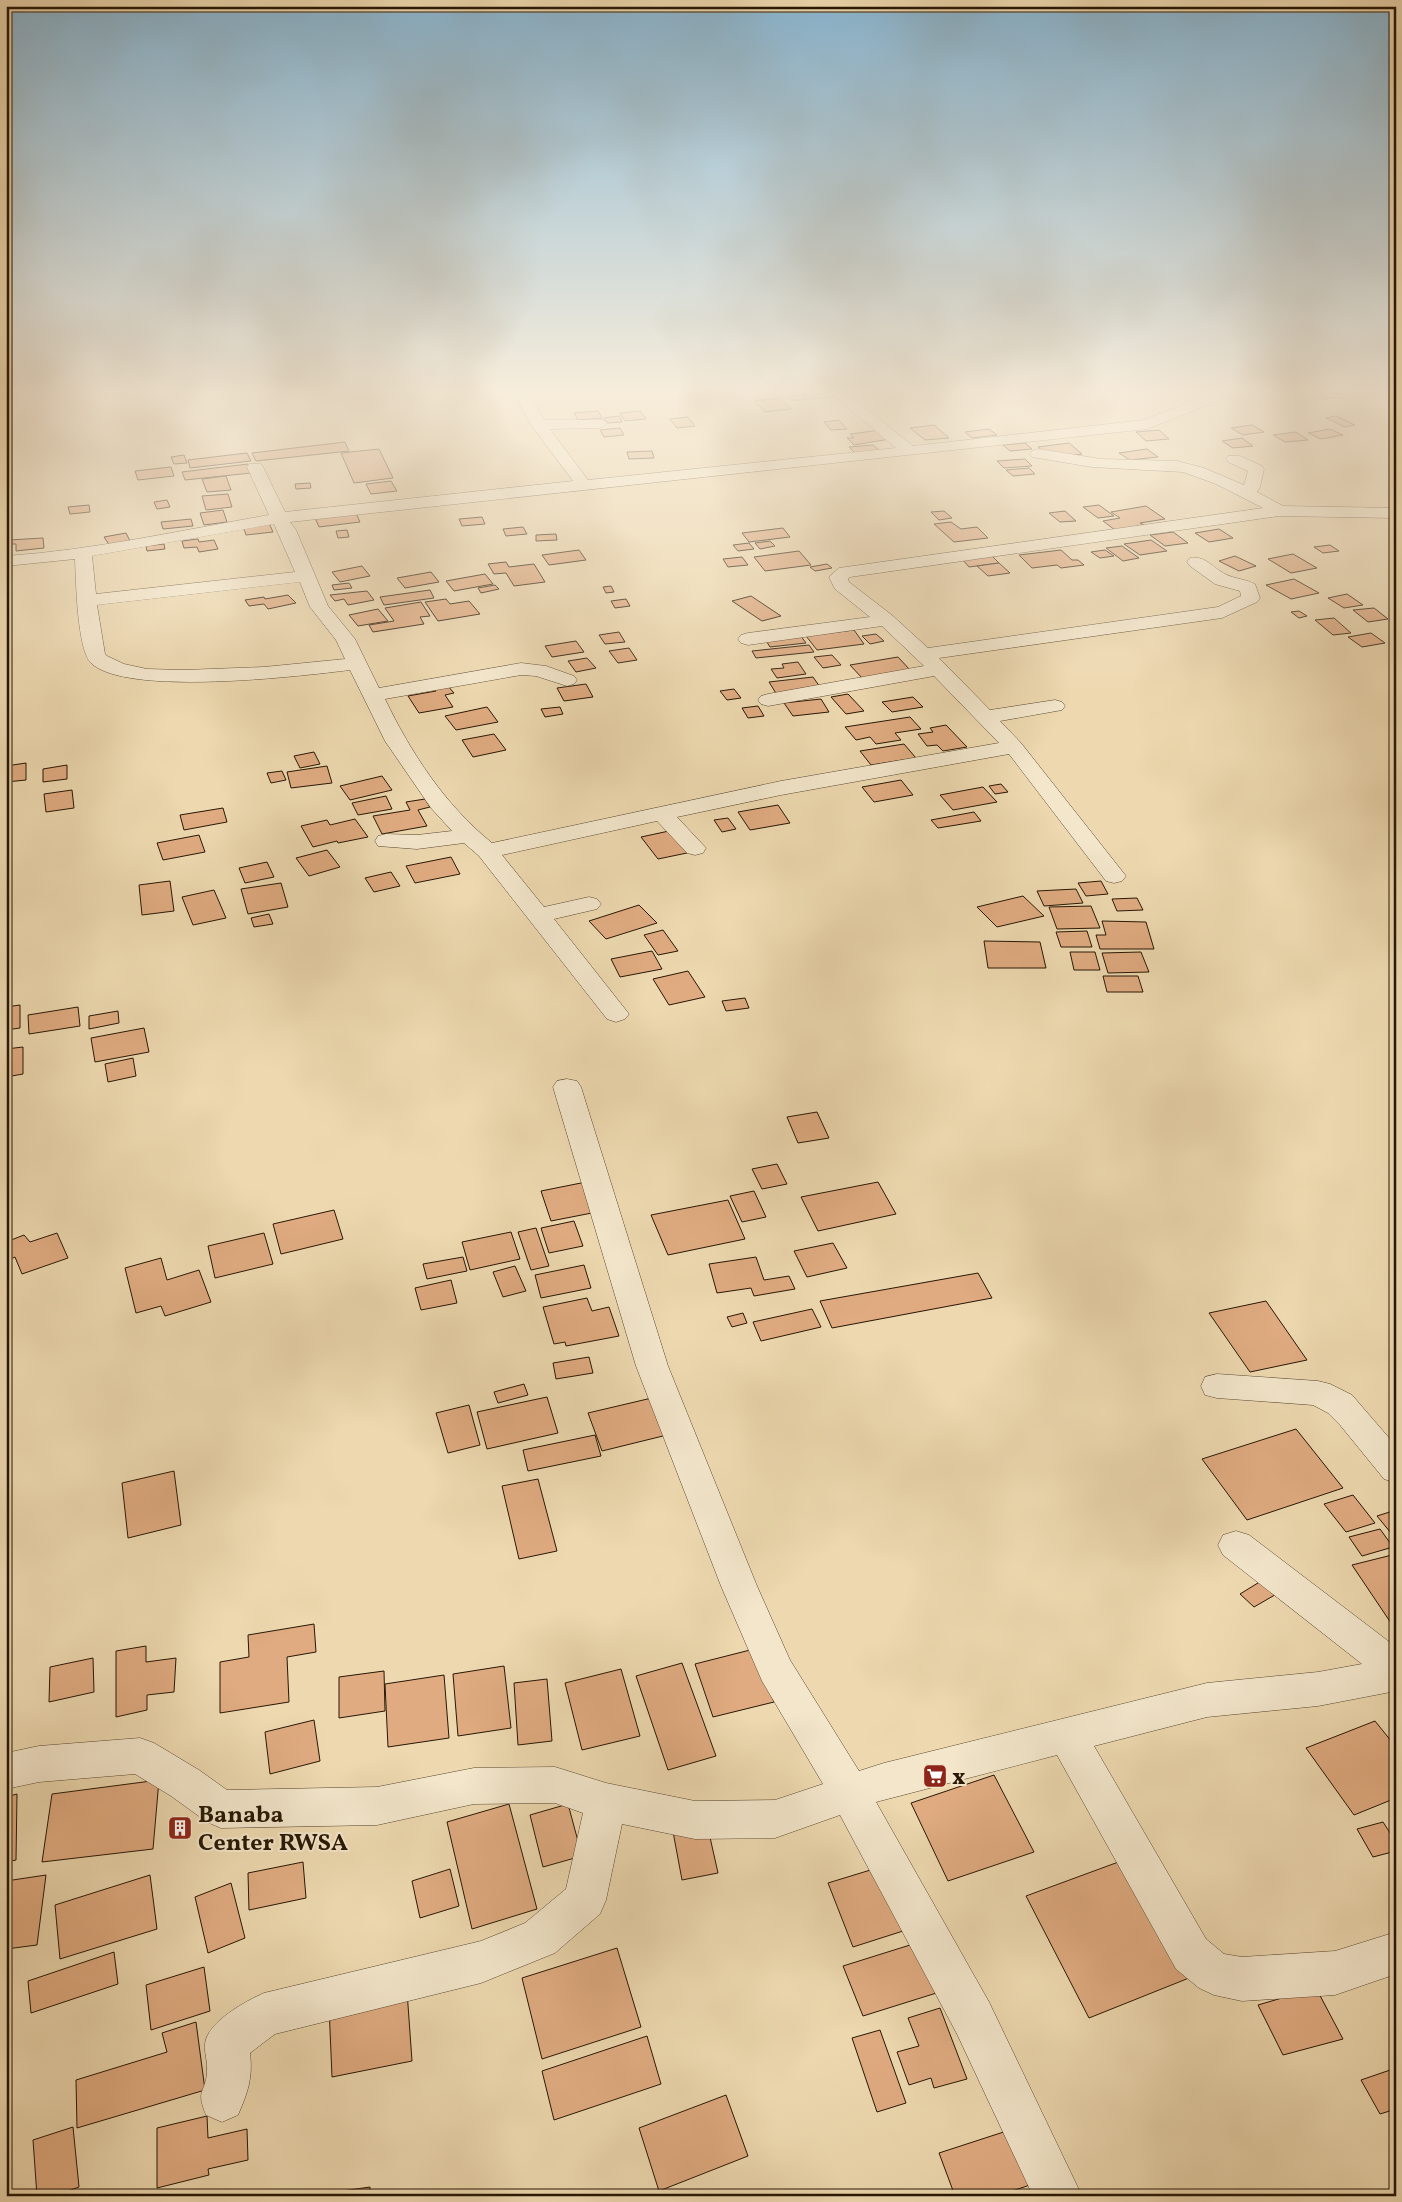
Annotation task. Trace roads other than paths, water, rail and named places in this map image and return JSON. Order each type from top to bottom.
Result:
[{"type":"street","points":[[267,493],[287,530],[319,606],[345,639],[395,741],[440,803],[469,836],[486,851],[616,1014]]},
{"type":"street","points":[[9,561],[83,553],[279,518],[512,493]]},
{"type":"street","points":[[1249,493],[1279,511]]},
{"type":"street","points":[[1114,876],[1014,747],[924,654],[886,620],[841,585],[838,577],[845,572],[1279,511],[1396,514]]},
{"type":"street","points":[[83,553],[92,644],[95,654],[100,660],[116,668],[163,675],[246,676],[358,663]]},
{"type":"street","points":[[924,654],[1222,612],[1251,598],[1249,588],[1239,583],[1221,580],[1196,562]]},
{"type":"street","points":[[89,600],[306,576]]},
{"type":"street","points":[[748,638],[886,620]]},
{"type":"street","points":[[373,694],[521,669],[539,670],[567,680]]},
{"type":"street","points":[[768,700],[938,670]]},
{"type":"street","points":[[985,717],[1054,706]]},
{"type":"street","points":[[486,851],[781,788],[1014,747]]},
{"type":"street","points":[[661,813],[695,848]]},
{"type":"street","points":[[386,842],[418,842],[469,836]]},
{"type":"street","points":[[538,916],[589,904]]},
{"type":"street","points":[[567,1087],[652,1366],[738,1586],[775,1669],[850,1793],[973,2018],[1058,2196]]},
{"type":"street","points":[[1217,1386],[1318,1393],[1340,1404],[1396,1470]]},
{"type":"street","points":[[1236,1545],[1396,1669]]},
{"type":"street","points":[[6,1772],[38,1764],[140,1756],[221,1809],[377,1806],[474,1786],[555,1785],[606,1802],[694,1820],[775,1819],[884,1782],[1207,1700],[1318,1688],[1396,1674]]},
{"type":"street","points":[[1067,1736],[1191,1954],[1214,1973],[1242,1979],[1335,1973],[1396,1953]]},
{"type":"street","points":[[222,2099],[230,2072],[227,2043],[264,2014],[480,1962],[540,1938],[585,1900],[606,1802]]},
{"type":"place","name":"x","points":[[935,1776]]},
{"type":"place","name":"Banaba Center RWSA","points":[[180,1828]]}]
